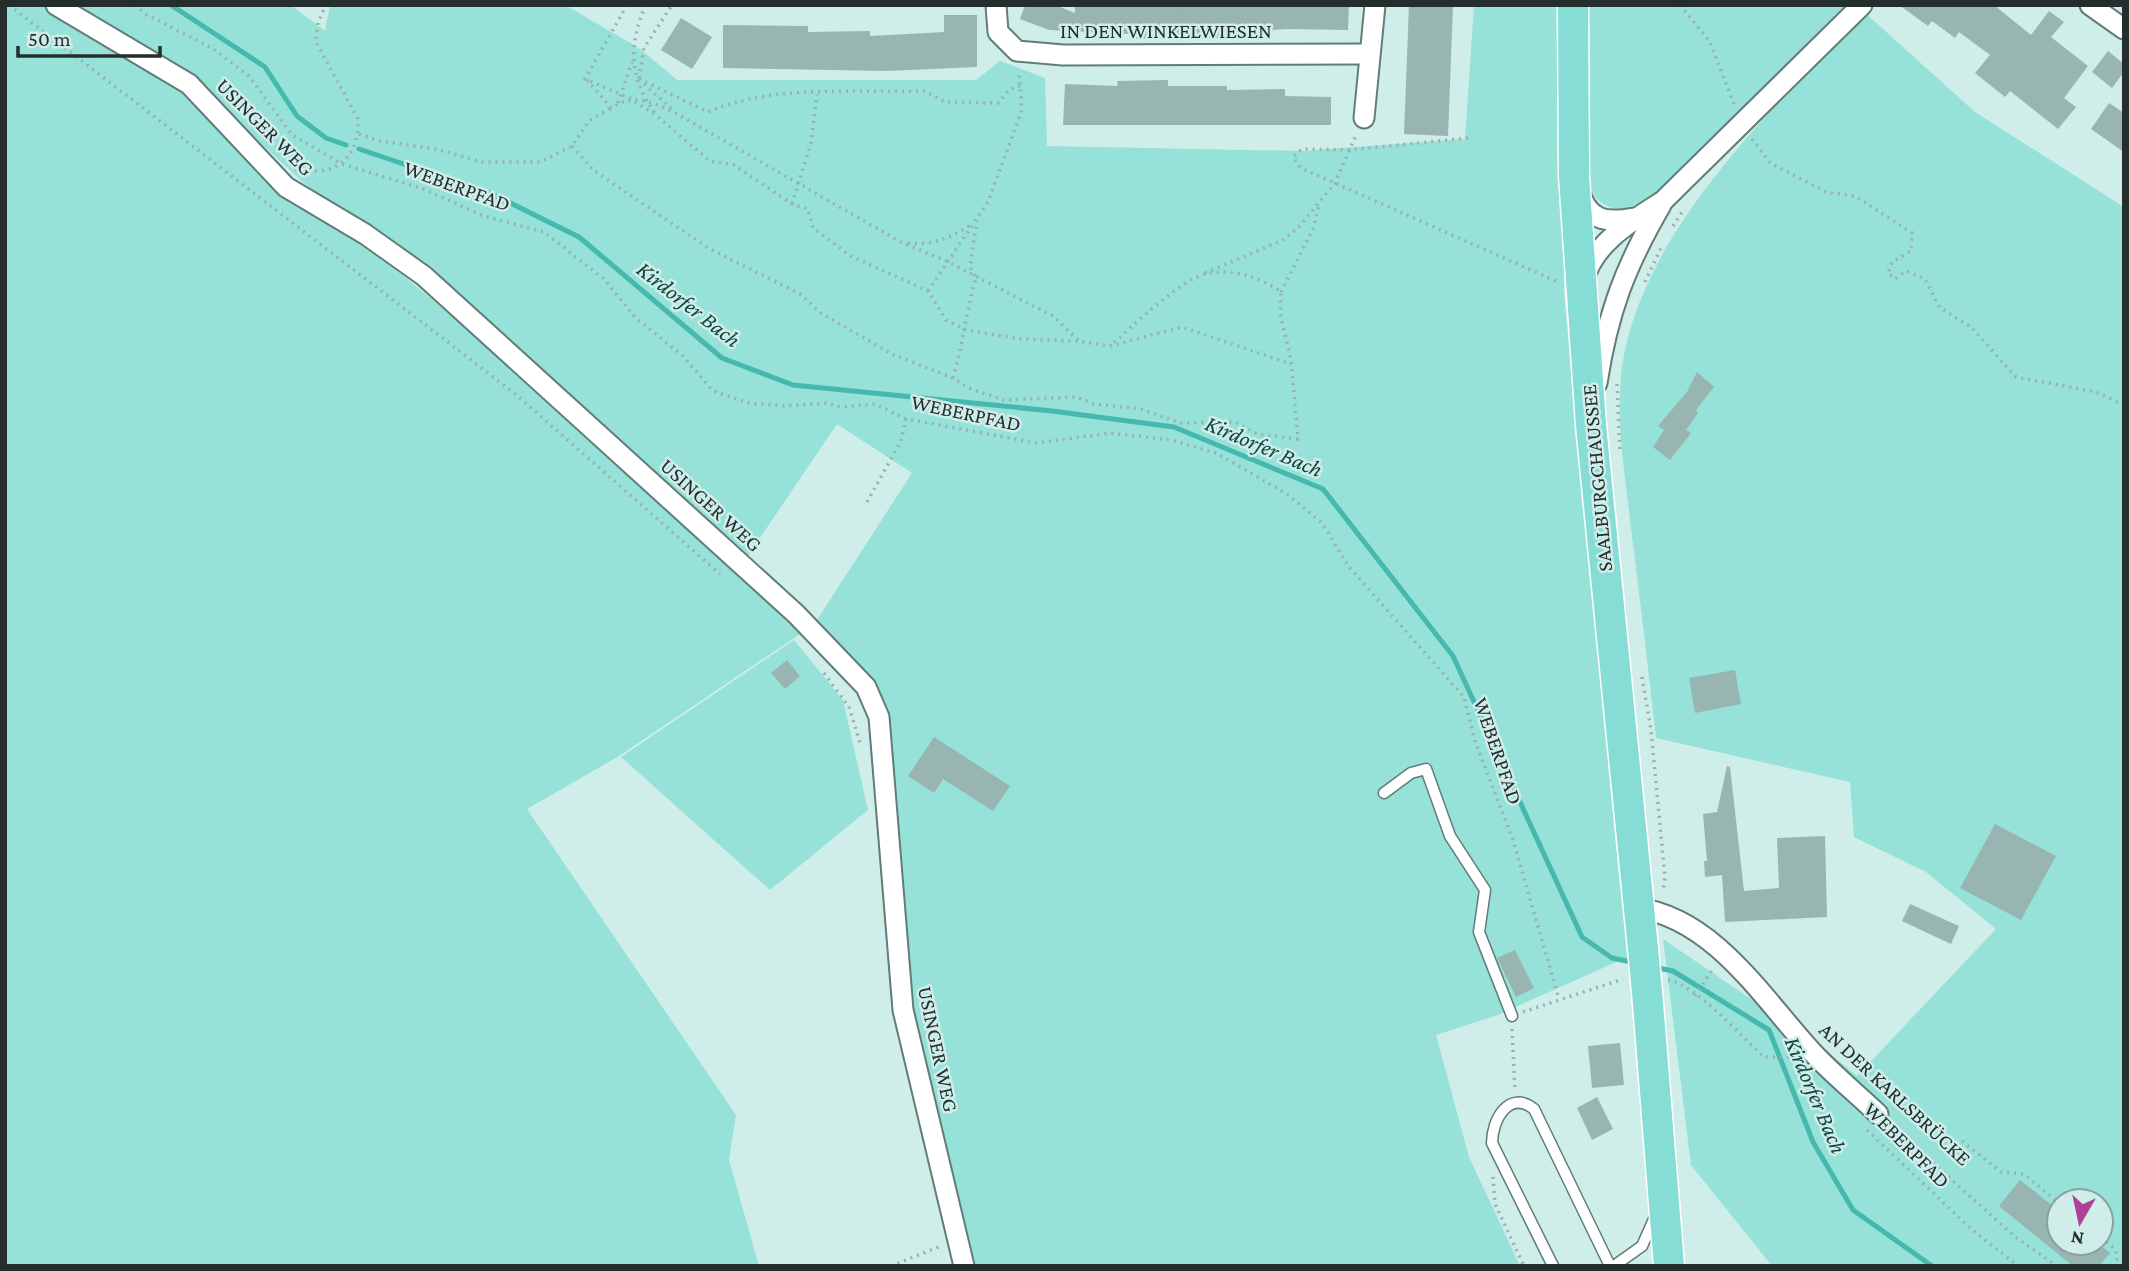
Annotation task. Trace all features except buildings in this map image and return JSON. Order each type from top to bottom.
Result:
[{"type":"main road","name":"SAALBURGCHAUSSEE","points":[[1573,5],[1574,176],[1591,425],[1649,909],[1643,949],[1663,1200]]},
{"type":"main road","points":[[1663,1200],[1669,1266]]},
{"type":"street","name":"USINGER WEG","points":[[56,5],[189,84],[286,187],[365,234],[424,276],[788,607],[866,687],[879,717],[903,1010],[964,1266]]},
{"type":"street","points":[[996,5],[998,32],[1017,51]]},
{"type":"street","points":[[1364,118],[1368,54],[1375,5]]},
{"type":"street","points":[[1583,292],[1587,269],[1594,257],[1635,218],[1663,201],[1747,130],[1862,5]]},
{"type":"street","points":[[2091,5],[2124,29]]},
{"type":"street","name":"IN DEN WINKELWIESEN","points":[[1017,51],[1063,55],[1368,54]]},
{"type":"street","points":[[1574,176],[1585,208],[1597,217],[1614,222],[1635,218]]},
{"type":"street","points":[[1591,425],[1608,320],[1624,271],[1663,201]]},
{"type":"street","name":"AN DER KARLSBRÜCKE","points":[[1649,909],[1679,920],[1722,953],[1761,992],[1869,1119]]},
{"type":"lane","points":[[1384,793],[1411,773],[1426,769],[1450,836],[1485,890],[1479,932],[1512,1016]]},
{"type":"lane","points":[[1553,1266],[1492,1143],[1495,1121],[1515,1097],[1534,1109],[1612,1266],[1642,1246],[1663,1200]]},
{"type":"path","points":[[9,5],[514,393],[730,582]]},
{"type":"path","name":"WEBERPFAD","points":[[135,5],[147,15],[212,48],[249,76],[292,135],[342,164],[421,188],[484,216],[544,232],[604,279],[635,317],[683,356],[713,391],[749,403],[827,403],[841,407],[875,404],[906,419],[1037,443],[1110,433],[1171,440],[1216,453],[1287,494],[1322,524],[1349,567],[1464,697],[1475,741],[1513,840],[1559,999]]},
{"type":"path","points":[[326,5],[318,22],[316,42],[358,119],[359,134],[351,151]]},
{"type":"path","points":[[585,79],[627,5]]},
{"type":"path","points":[[618,103],[632,61],[634,34],[646,5]]},
{"type":"path","points":[[639,79],[644,48],[672,5]]},
{"type":"path","points":[[1177,5],[1178,53]]},
{"type":"path","points":[[1680,5],[1710,43],[1747,130],[1770,163],[1826,192],[1855,196],[1912,233],[1911,251],[1892,262],[1888,272],[1895,279],[1906,271],[1925,279],[1940,308],[1971,327],[2016,377],[2096,392],[2124,405]]},
{"type":"path","points":[[928,291],[988,202],[1022,110],[1017,51]]},
{"type":"path","points":[[632,61],[645,100],[658,117]]},
{"type":"path","points":[[585,79],[630,99],[658,117],[710,161],[734,165],[792,204],[808,209],[813,228],[849,255],[928,291],[946,320],[965,330],[1021,339],[1078,341],[1110,346],[1182,327],[1291,364]]},
{"type":"path","points":[[585,79],[611,108]]},
{"type":"path","points":[[639,79],[708,111],[735,100],[788,93],[925,91],[945,102],[998,103],[1010,89],[1020,86]]},
{"type":"path","points":[[639,79],[677,114]]},
{"type":"path","points":[[792,204],[811,143],[817,94]]},
{"type":"path","points":[[359,134],[380,141],[436,149],[482,162],[540,162],[572,145],[589,121],[618,103],[630,99],[645,100],[677,114],[901,242],[948,262],[1053,316],[1078,341]]},
{"type":"path","points":[[1743,146],[1747,130]]},
{"type":"path","points":[[1468,138],[1349,150],[1302,149],[1293,157],[1301,168],[1583,292]]},
{"type":"path","points":[[572,145],[593,170],[699,242],[802,295],[819,312],[892,354],[953,378],[971,389],[1004,400],[1076,397],[1094,404],[1141,409],[1181,423],[1235,422],[1258,434],[1298,439],[1291,364],[1280,314],[1281,292],[1313,229],[1321,201]]},
{"type":"path","points":[[1110,346],[1171,294],[1203,274],[1283,240],[1299,228],[1335,183],[1349,150]]},
{"type":"path","points":[[1668,234],[1686,207]]},
{"type":"path","points":[[901,242],[918,244],[953,237],[976,221]]},
{"type":"path","points":[[953,378],[965,330],[965,314],[976,278],[970,267],[976,221]]},
{"type":"path","points":[[1644,285],[1663,244]]},
{"type":"path","points":[[1203,274],[1243,274],[1267,282],[1281,292]]},
{"type":"path","points":[[1619,373],[1620,464]]},
{"type":"path","points":[[867,502],[901,441],[906,419]]},
{"type":"path","points":[[822,670],[849,707],[863,752]]},
{"type":"path","points":[[1642,675],[1651,730],[1665,878],[1649,909]]},
{"type":"path","points":[[1695,996],[1706,978]]},
{"type":"path","points":[[1515,1097],[1512,1016],[1621,980]]},
{"type":"path","points":[[1678,982],[1764,1057],[1804,1057]]},
{"type":"path","name":"WEBERPFAD","points":[[1869,1119],[1970,1228],[2018,1266]]},
{"type":"path","name":"AN DER KARLSBRÜCKE","points":[[1869,1119],[1941,1167],[2014,1236],[2057,1266]]},
{"type":"path","points":[[1962,1141],[2000,1172],[2024,1174],[2045,1191]]},
{"type":"path","points":[[891,1266],[958,1241]]},
{"type":"path","points":[[939,1247],[941,1256]]},
{"type":"path","points":[[2113,1266],[2117,1259],[2115,1248]]},
{"type":"shaded area","points":[[5,5],[44,5],[183,88],[270,180],[405,277],[729,547],[424,264],[305,184],[189,77],[68,5],[291,5],[325,31],[330,5],[565,5],[639,48],[677,80],[976,80],[1000,61],[1045,78],[1047,146],[1302,151],[1465,139],[1474,5],[1562,5],[1564,294],[1619,877],[1631,961],[1616,962],[1498,1015],[1436,1035],[1469,1157],[1520,1266],[973,1266],[948,1168],[905,967],[885,724],[876,681],[815,624],[619,756],[527,809],[736,1115],[729,1160],[759,1266],[5,1266]],"holes":[[[837,424],[912,473],[815,623],[745,560]]]},
{"type":"shaded area","points":[[1587,5],[1850,5],[1654,196],[1634,206],[1617,209],[1602,203],[1586,186]]},
{"type":"shaded area","points":[[1864,12],[1975,112],[2124,207],[2124,1266],[1772,1266],[1691,1165],[1663,939],[1827,1051],[1857,1076],[1996,929],[1926,872],[1854,837],[1850,782],[1656,738],[1621,443],[1620,391],[1628,337],[1647,284],[1675,233],[1709,184],[1787,93]]},
{"type":"shaded area","points":[[794,640],[843,700],[868,810],[770,890],[621,757]]},
{"type":"waterway","name":"Kirdorfer Bach","points":[[171,5],[265,67],[297,116],[326,138],[346,145]]},
{"type":"waterway","name":"Kirdorfer Bach","points":[[359,149],[490,193],[579,237],[722,358],[793,385],[1052,411],[1174,427],[1323,489],[1453,656],[1582,937],[1612,958],[1636,963]]},
{"type":"waterway","name":"Kirdorfer Bach","points":[[1653,967],[1673,971],[1769,1030],[1813,1142],[1853,1210],[1932,1266]]}]
